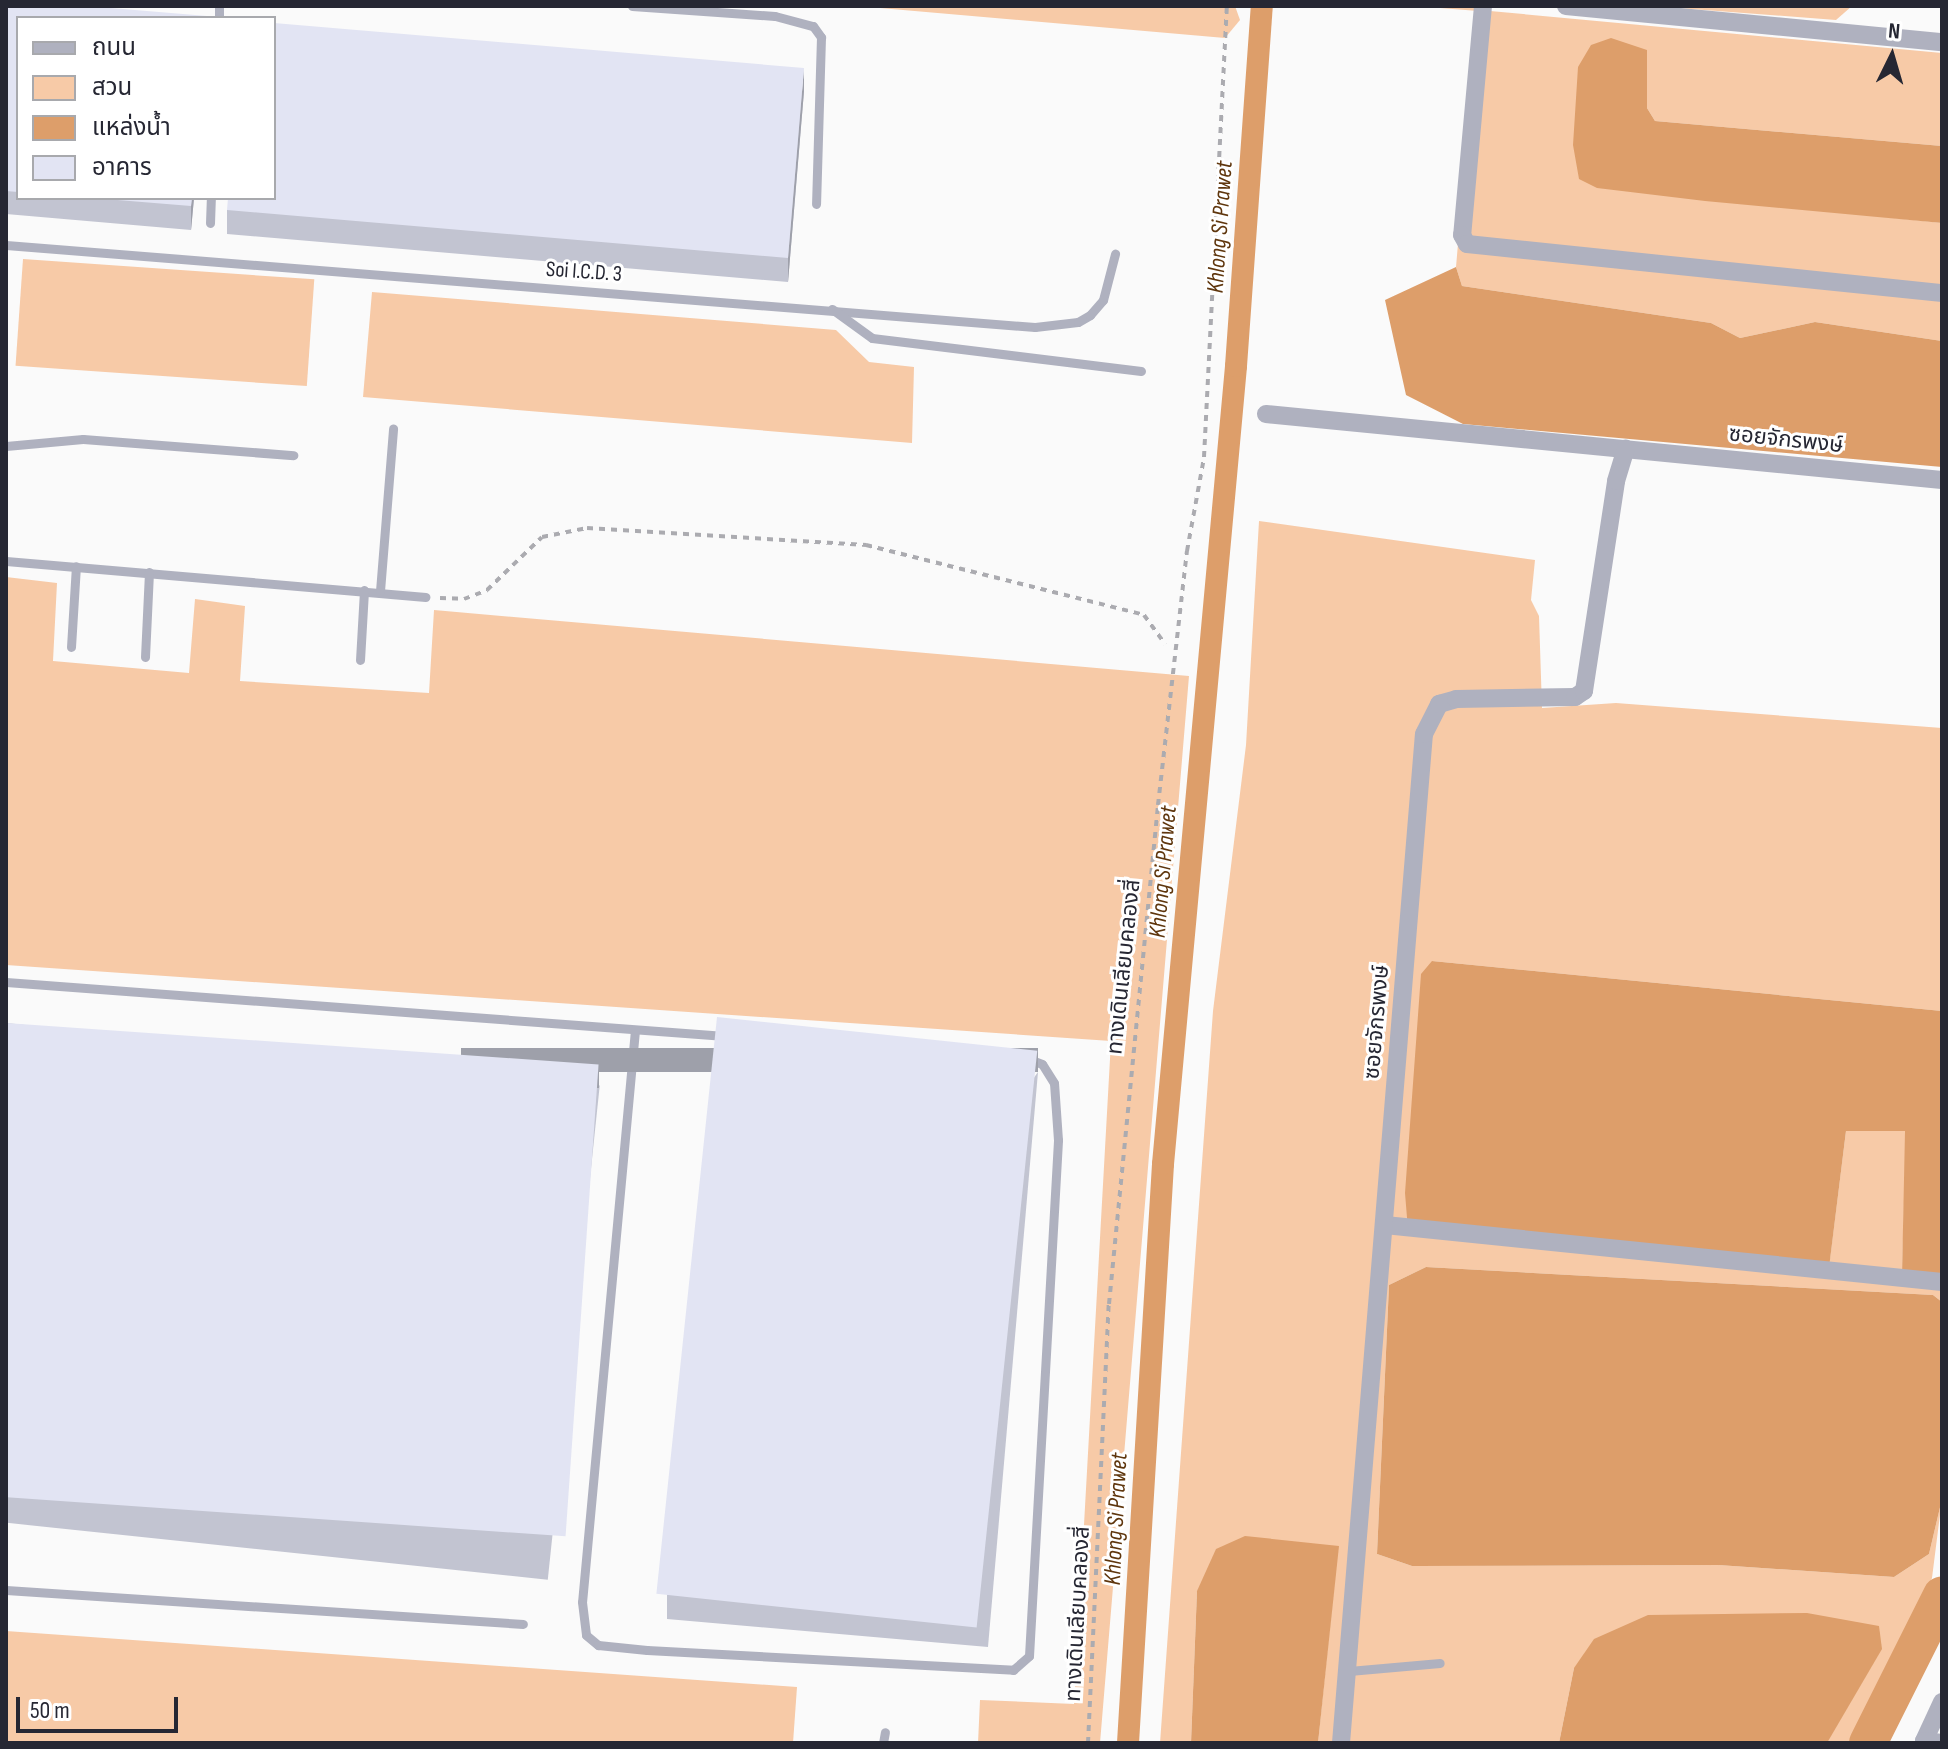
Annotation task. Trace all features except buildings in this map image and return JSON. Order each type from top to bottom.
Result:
[{"type":"street","points":[[1483,6],[1462,235],[1467,244],[1942,293]]},
{"type":"street","points":[[1566,6],[1942,42]]},
{"type":"street","name":"ซอยจักรพงษ์","points":[[1266,414],[1942,480]]},
{"type":"street","name":"ซอยจักรพงษ์","points":[[1341,1743],[1424,734],[1439,704],[1456,699],[1575,697],[1584,691],[1616,481],[1626,448]]},
{"type":"street","points":[[1385,1225],[1942,1282]]},
{"type":"street","points":[[1933,1742],[1942,1702]]},
{"type":"lane","points":[[632,6],[775,16],[813,26],[821,37],[816,204]]},
{"type":"lane","points":[[210,223],[211,200]]},
{"type":"lane","name":"Soi I.C.D. 3","points":[[6,245],[1035,327],[1078,322],[1103,300],[1115,254]]},
{"type":"lane","points":[[832,309],[872,338],[1141,371]]},
{"type":"lane","points":[[380,591],[393,429]]},
{"type":"lane","points":[[6,446],[83,439],[293,455]]},
{"type":"lane","points":[[6,561],[425,597]]},
{"type":"lane","points":[[71,647],[76,566]]},
{"type":"lane","points":[[145,657],[149,572]]},
{"type":"lane","points":[[360,660],[364,590]]},
{"type":"lane","points":[[6,982],[745,1037]]},
{"type":"lane","points":[[635,1030],[582,1602],[586,1635],[598,1645],[647,1650],[1013,1670],[1029,1656],[1058,1140],[1054,1083],[1042,1064],[1020,1056]]},
{"type":"lane","points":[[6,1590],[523,1624]]},
{"type":"lane","points":[[1349,1671],[1440,1663]]},
{"type":"lane","points":[[883,1743],[885,1732]]},
{"type":"path","name":"ทางเดินเลียบคลองสี่","points":[[1088,1743],[1110,1289],[1158,805],[1187,551],[1204,457],[1227,6]]},
{"type":"path","points":[[425,597],[464,599],[487,590],[542,537],[587,528],[866,545],[1144,615],[1165,644]]},
{"type":"green space","points":[[857,6],[1235,6],[1240,20],[1225,38]]},
{"type":"green space","points":[[1415,6],[1479,6],[1479,10],[1942,53],[1942,146],[1655,121],[1647,108],[1647,50],[1636,191],[1942,223],[1942,341],[1815,322],[1740,338],[1711,323],[1462,286],[1456,267],[1478,11]]},
{"type":"green space","points":[[1652,6],[1852,6],[1836,20]]},
{"type":"green space","points":[[23,259],[314,279],[307,386],[16,366]]},
{"type":"green space","points":[[372,292],[836,330],[869,362],[914,367],[912,443],[363,397]]},
{"type":"green space","points":[[1259,521],[1535,560],[1531,600],[1539,616],[1542,708],[1616,703],[1942,728],[1942,1011],[1432,961],[1829,1267],[1846,1131],[1906,1131],[1902,1274],[1942,1276],[1942,1302],[1933,1295],[1426,1267],[1389,1285],[1377,1554],[1412,1566],[1718,1565],[1894,1577],[1929,1554],[1942,1499],[1932,1578],[1865,1743],[1827,1743],[1833,1726],[1574,1668],[1559,1743],[1318,1743],[1338,1546],[1197,1591],[1191,1743],[1160,1743],[1213,1011],[1246,745]]},
{"type":"green space","points":[[6,577],[57,583],[53,661],[189,673],[195,599],[245,606],[240,681],[429,693],[434,610],[1189,676],[1100,1743],[978,1743],[980,1700],[1074,1704],[1111,1041],[6,965]]},
{"type":"green space","points":[[6,1631],[797,1687],[793,1743],[6,1743]]},
{"type":"water","points":[[1611,38],[1647,50],[1647,108],[1655,121],[1942,146],[1942,223],[1597,188],[1579,179],[1573,145],[1578,67],[1591,45]]},
{"type":"water","points":[[1456,267],[1462,286],[1711,323],[1740,338],[1815,322],[1942,341],[1942,467],[1463,424],[1406,395],[1385,300]]},
{"type":"water","points":[[1432,961],[1942,1011],[1942,1276],[1902,1274],[1905,1131],[1846,1131],[1829,1268],[1408,1230],[1405,1193],[1421,974]]},
{"type":"water","points":[[1426,1267],[1933,1295],[1942,1302],[1942,1499],[1929,1554],[1894,1577],[1718,1565],[1412,1566],[1377,1554],[1389,1285]]},
{"type":"water","points":[[1245,1536],[1339,1546],[1318,1743],[1191,1743],[1197,1591],[1216,1549]]},
{"type":"water","points":[[1807,1613],[1879,1626],[1882,1649],[1827,1743],[1559,1743],[1574,1668],[1594,1639],[1648,1615]]},
{"type":"waterway","name":"Khlong Si Prawet","points":[[1128,1743],[1163,1164],[1236,366],[1262,6]]},
{"type":"waterway","points":[[1868,1743],[1942,1595]]}]
